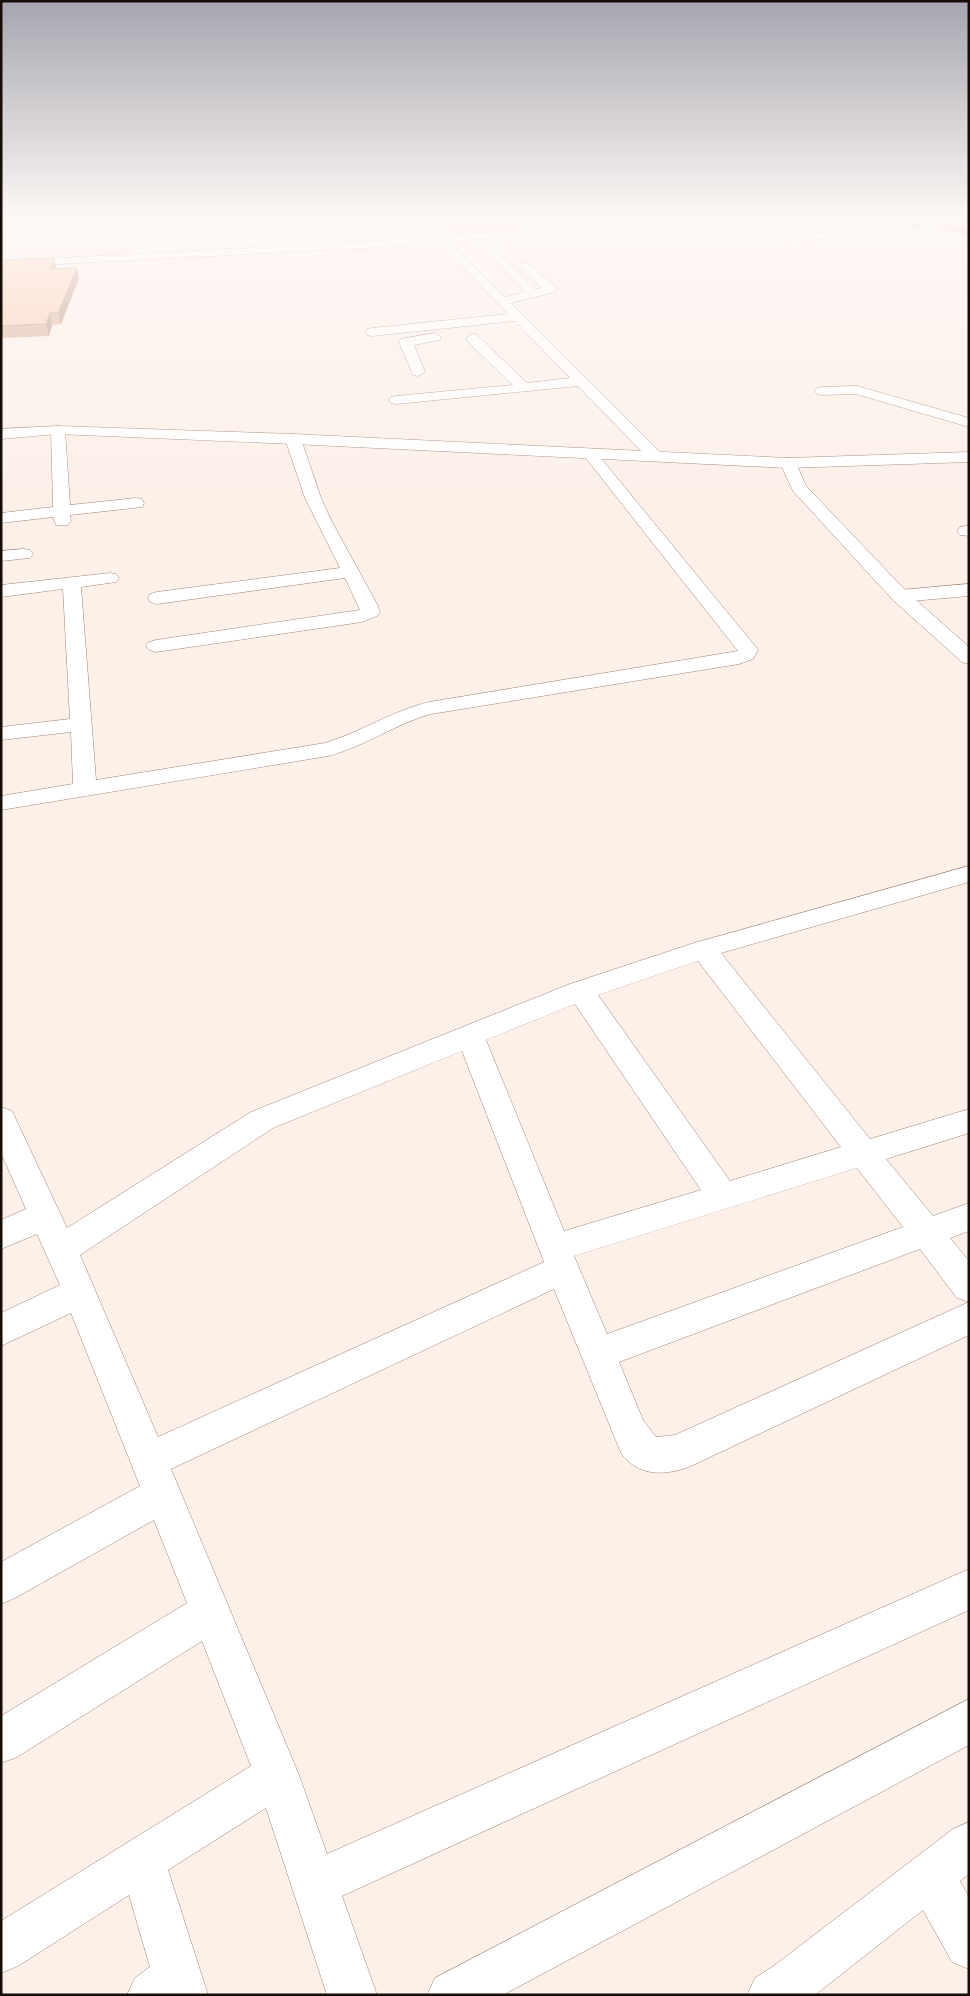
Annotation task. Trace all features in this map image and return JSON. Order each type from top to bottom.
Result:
[{"type":"street","points":[[510,309],[657,458]]},
{"type":"street","points":[[372,332],[517,316]]},
{"type":"street","points":[[418,372],[406,342],[457,335],[458,333],[453,323]]},
{"type":"street","points":[[472,338],[520,384]]},
{"type":"street","points":[[398,393],[581,381]]},
{"type":"street","points":[[822,391],[857,390],[969,423]]},
{"type":"street","points":[[1,434],[58,430],[293,439],[788,464],[969,457]]},
{"type":"street","points":[[58,430],[62,517]]},
{"type":"street","points":[[156,646],[367,614],[370,612],[369,606],[313,498],[293,439]]},
{"type":"street","points":[[1,803],[328,749],[360,739],[406,715],[429,708],[730,660],[746,655],[748,650],[590,454]]},
{"type":"street","points":[[788,464],[799,488],[900,596],[969,658]]},
{"type":"street","points":[[1,518],[62,517],[136,503]]},
{"type":"street","points":[[1,556],[24,554]]},
{"type":"street","points":[[157,598],[351,572]]},
{"type":"street","points":[[1,591],[110,578]]},
{"type":"street","points":[[72,582],[85,789]]},
{"type":"street","points":[[900,596],[969,590]]},
{"type":"street","points":[[1,734],[81,724]]},
{"type":"street","points":[[61,1250],[262,1120],[580,991],[703,949],[969,874]]},
{"type":"street","points":[[703,949],[969,1287]]},
{"type":"street","points":[[580,991],[724,1197]]},
{"type":"street","points":[[470,1035],[558,1259],[635,1444],[647,1454],[662,1457],[678,1453],[969,1318]]},
{"type":"street","points":[[1,1119],[80,1292],[277,1775],[352,1995]]},
{"type":"street","points":[[1,1584],[156,1477],[558,1259],[724,1197],[969,1122]]},
{"type":"street","points":[[1,1235],[45,1215]]},
{"type":"street","points":[[598,1354],[969,1217]]},
{"type":"street","points":[[1,1330],[80,1292]]},
{"type":"street","points":[[315,1884],[969,1589]]},
{"type":"street","points":[[1,1741],[211,1612]]},
{"type":"street","points":[[452,1995],[969,1721]]},
{"type":"street","points":[[1,1949],[277,1775]]},
{"type":"street","points":[[788,1991],[969,1844]]},
{"type":"street","points":[[142,1860],[171,1989]]},
{"type":"street","points":[[930,1875],[969,1945]]},
{"type":"building","points":[[1,309],[60,309],[58,313],[50,313],[46,324],[1,326]]}]
